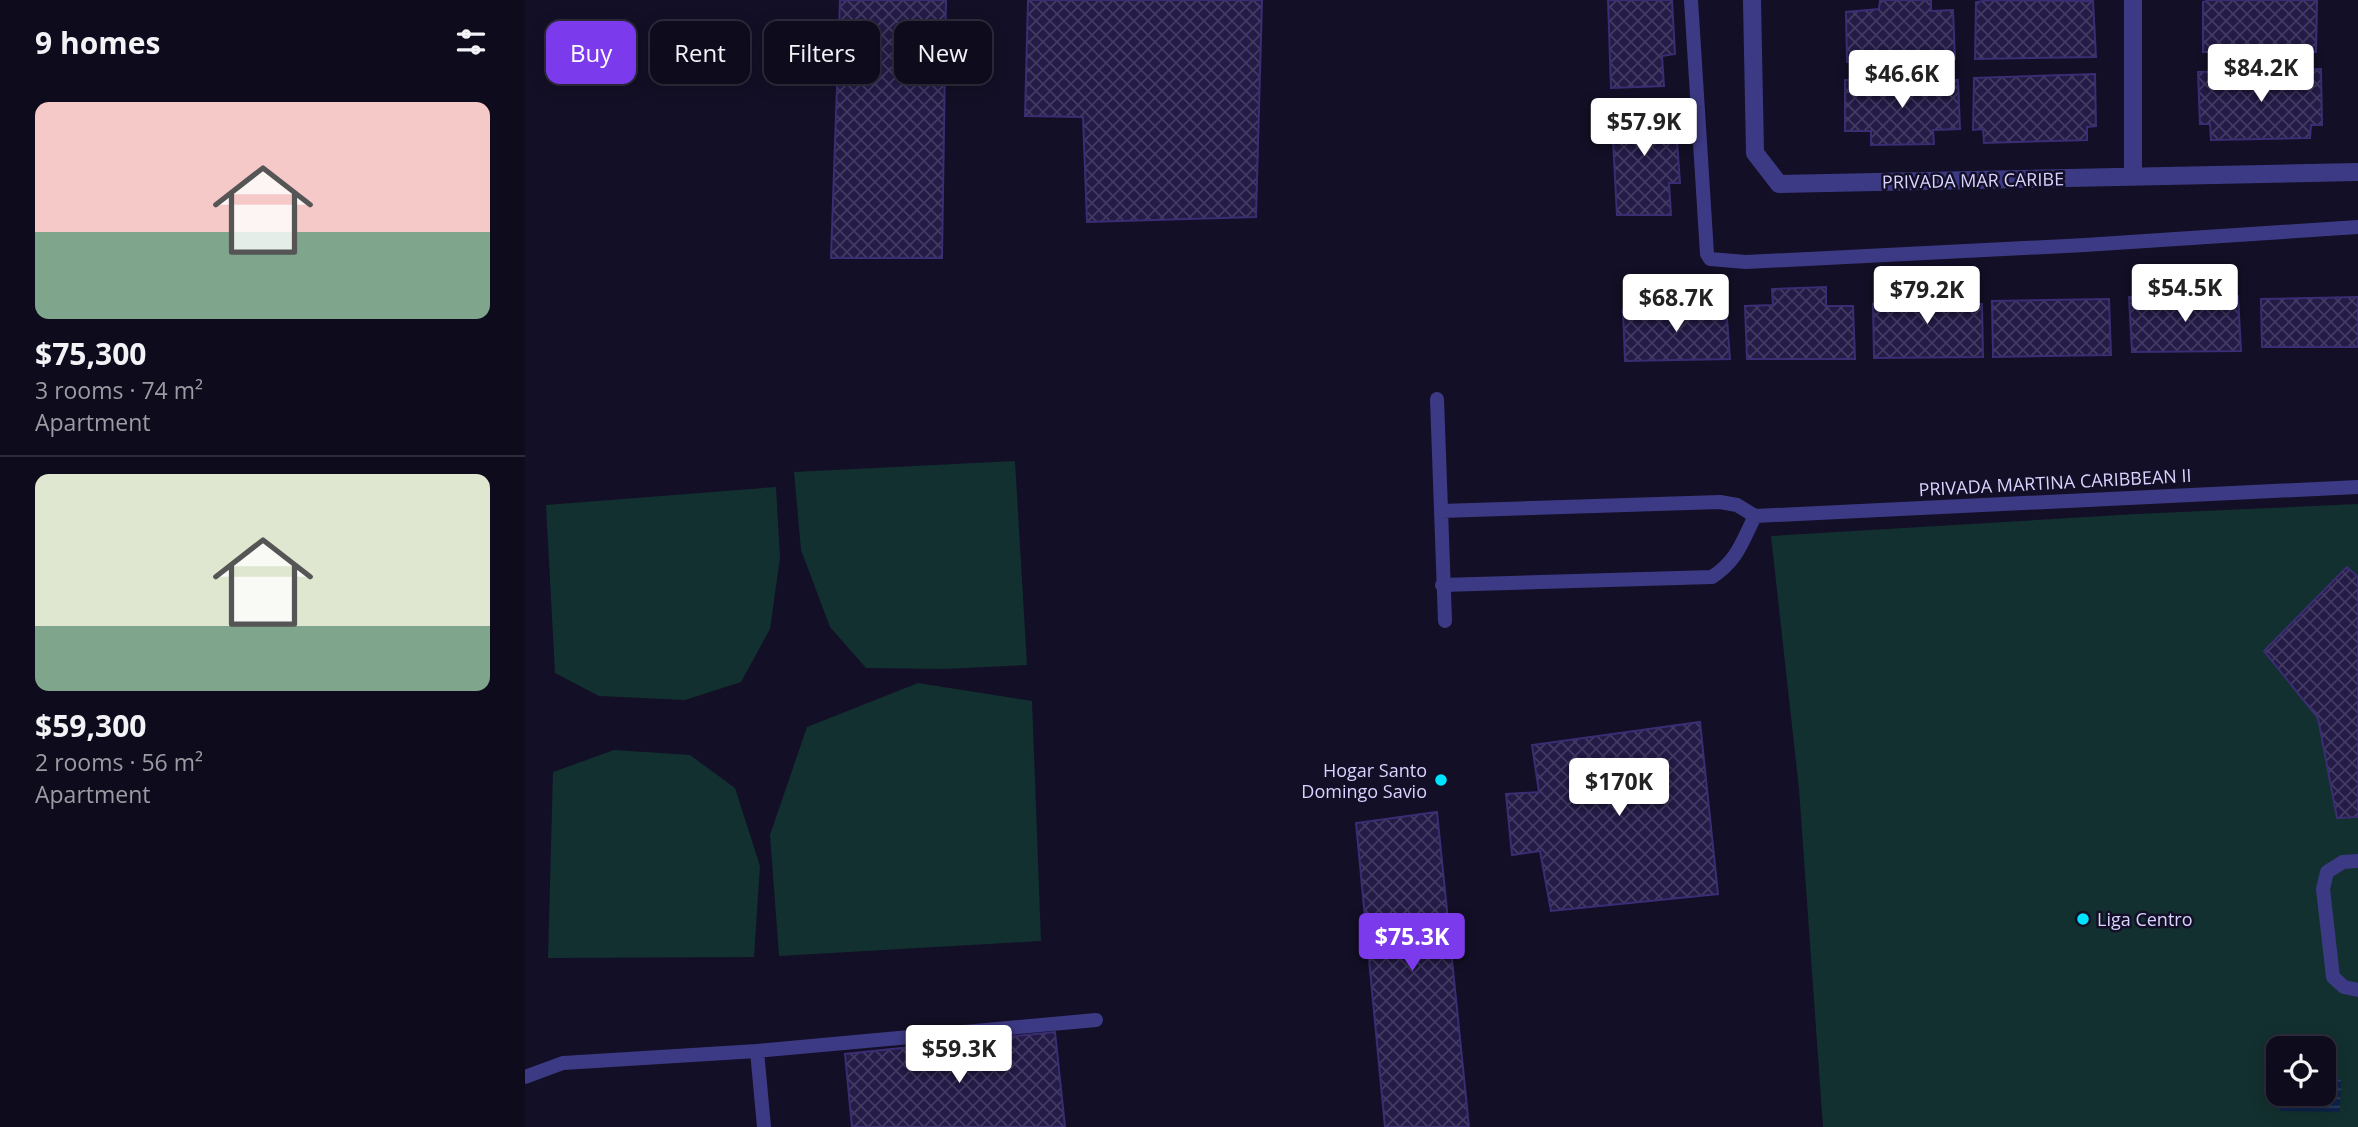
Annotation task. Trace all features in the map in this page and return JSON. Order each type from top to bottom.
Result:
[{"type":"street","name":"PRIVADA MAR CARIBE","points":[[1752,0],[1755,153],[1779,184],[2358,172]]},
{"type":"street","points":[[2133,0],[2133,177]]},
{"type":"lane","points":[[1691,0],[1707,254],[1710,258],[1746,262],[2358,227]]},
{"type":"lane","points":[[1437,398],[1445,621]]},
{"type":"lane","name":"PRIVADA MARTINA CARIBBEAN II","points":[[1441,511],[1720,502],[1737,505],[1755,516],[2358,487]]},
{"type":"lane","points":[[1442,585],[1712,578],[1727,568],[1755,516]]},
{"type":"lane","points":[[2358,861],[2343,862],[2327,872],[2323,890],[2333,977],[2344,987],[2358,990]]},
{"type":"lane","points":[[525,1077],[563,1063],[757,1051],[1096,1020]]},
{"type":"lane","points":[[757,1051],[764,1127]]},
{"type":"green space","points":[[1015,461],[1027,665],[944,669],[866,668],[830,627],[801,550],[794,472]]},
{"type":"green space","points":[[776,487],[780,558],[770,629],[741,682],[685,700],[599,696],[555,673],[546,505]]},
{"type":"green space","name":"Liga Centro","points":[[2358,504],[2358,1127],[1823,1127],[1799,789],[1771,536]]},
{"type":"green space","points":[[918,683],[1032,701],[1041,941],[779,956],[770,835],[807,727]]},
{"type":"green space","points":[[614,750],[690,755],[735,788],[760,866],[754,957],[548,958],[553,772]]},
{"type":"water","points":[[2336,1079],[2341,1079],[2340,1112],[2280,1111],[2280,1106],[2336,1106]]},
{"type":"building","points":[[840,0],[946,0],[946,21],[894,21],[894,84],[945,84],[942,258],[831,258],[837,84],[880,84],[880,21],[839,21]]},
{"type":"building","points":[[1028,0],[1262,0],[1256,217],[1087,222],[1083,117],[1025,116]]},
{"type":"building","points":[[1608,0],[1672,0],[1675,54],[1662,56],[1664,86],[1611,88]]},
{"type":"building","points":[[1880,0],[1931,0],[1931,11],[1953,10],[1955,59],[1847,62],[1846,12],[1879,9]]},
{"type":"building","points":[[2317,0],[2316,52],[2203,52],[2203,2]]},
{"type":"building","points":[[2093,1],[2096,57],[1975,59],[1976,2]]},
{"type":"building","points":[[2321,69],[2322,125],[2311,125],[2310,138],[2211,140],[2210,124],[2200,124],[2198,72]]},
{"type":"building","points":[[2095,74],[2096,126],[2087,127],[2087,140],[1984,143],[1983,129],[1973,130],[1974,78]]},
{"type":"building","points":[[1845,80],[1958,80],[1960,129],[1933,130],[1934,144],[1871,145],[1871,131],[1845,131]]},
{"type":"building","points":[[1664,101],[1666,128],[1676,126],[1680,183],[1669,183],[1671,215],[1617,215],[1611,103]]},
{"type":"building","points":[[1826,287],[1826,306],[1853,306],[1855,359],[1747,359],[1745,306],[1773,305],[1772,289]]},
{"type":"building","points":[[1953,287],[1952,304],[1982,304],[1983,357],[1874,358],[1873,304],[1894,304],[1894,289]]},
{"type":"building","points":[[2238,296],[2241,351],[2132,352],[2129,297]]},
{"type":"building","points":[[2358,297],[2358,347],[2262,347],[2261,299]]},
{"type":"building","points":[[2109,299],[2111,355],[1993,357],[1992,301]]},
{"type":"building","points":[[1726,306],[1730,359],[1625,361],[1623,310]]},
{"type":"building","points":[[2347,567],[2358,577],[2358,817],[2337,818],[2318,718],[2264,651]]},
{"type":"building","points":[[1700,722],[1718,894],[1551,911],[1540,851],[1512,855],[1506,794],[1539,792],[1532,745]]},
{"type":"building","points":[[1437,812],[1469,1127],[1385,1127],[1356,823]]},
{"type":"building","points":[[1055,1032],[1065,1127],[852,1127],[845,1054]]},
{"type":"place","name":"Hogar Santo Domingo Savio","points":[[1441,780]]},
{"type":"place","name":"Liga Centro","points":[[2083,919]]}]
